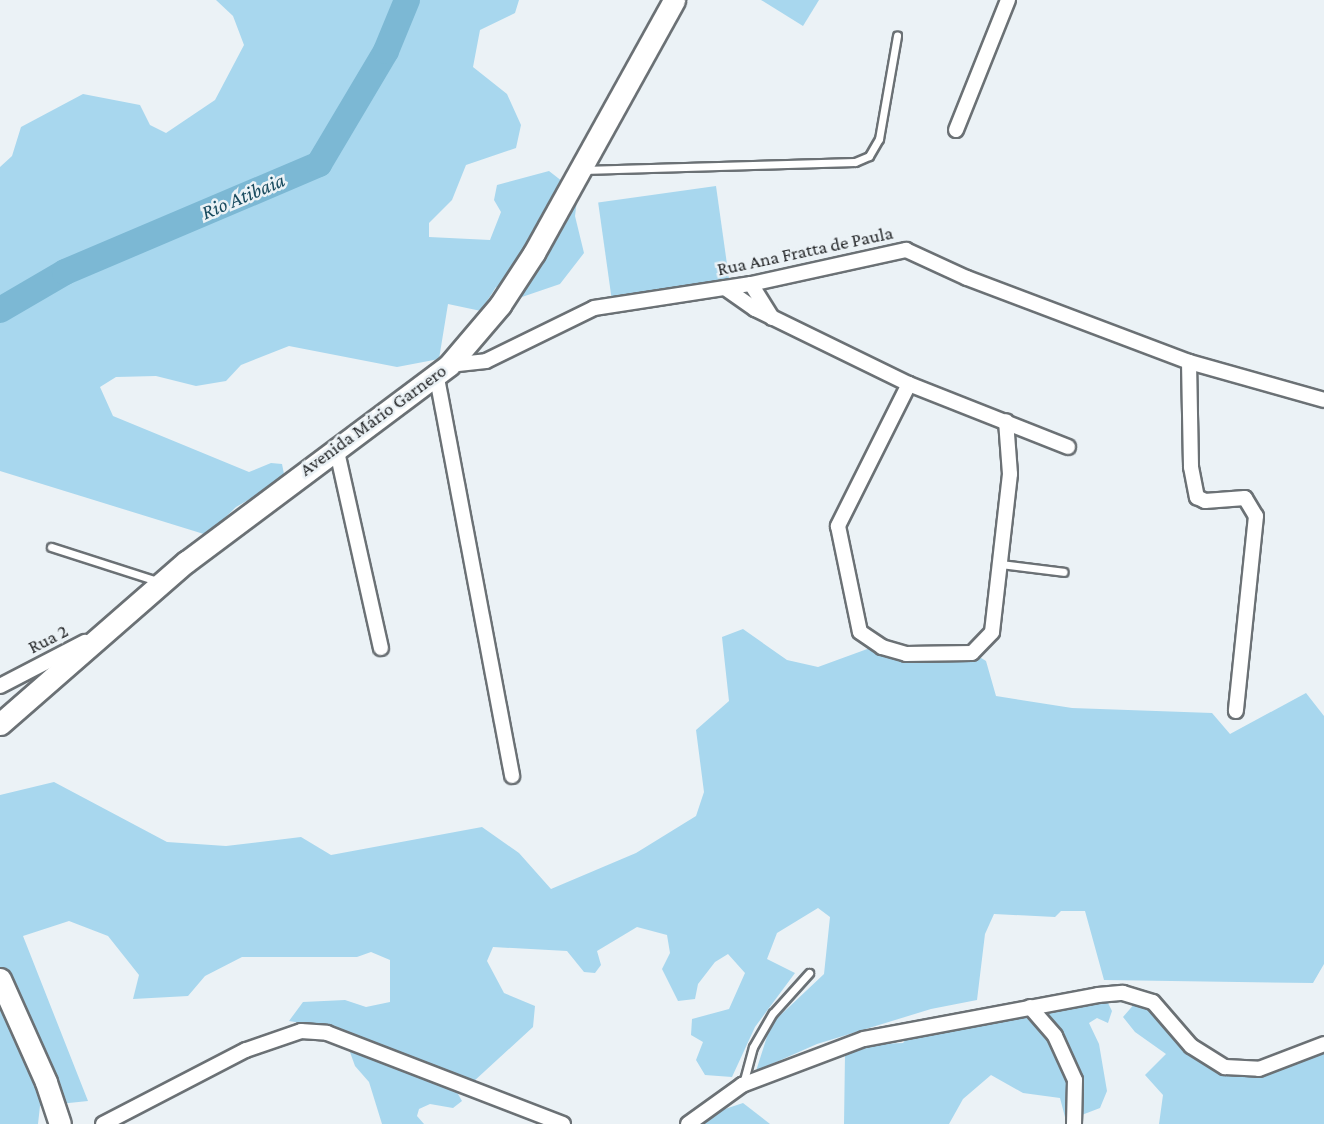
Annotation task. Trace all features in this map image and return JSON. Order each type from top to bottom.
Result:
[{"type":"main road","name":"Avenida Mário Garnero","points":[[0,724],[164,583],[336,447],[443,372],[500,305],[580,170],[674,0]]},
{"type":"main road","points":[[0,979],[46,1082],[60,1124]]},
{"type":"street","points":[[956,130],[1008,0]]},
{"type":"street","name":"Rua Ana Fratta de Paula","points":[[443,372],[486,361],[594,308],[751,284],[906,250],[967,278],[1189,362],[1324,400]]},
{"type":"street","points":[[751,284],[772,318]]},
{"type":"street","points":[[725,288],[772,318],[909,384],[1068,447]]},
{"type":"street","points":[[1189,362],[1197,497],[1205,501],[1245,498],[1256,516],[1236,710]]},
{"type":"street","points":[[443,372],[512,776]]},
{"type":"street","points":[[909,384],[838,526],[860,632],[881,647],[906,654],[972,653],[992,632],[1010,474],[1006,421]]},
{"type":"street","points":[[336,447],[382,648]]},
{"type":"street","name":"Rua 2","points":[[0,686],[114,627]]},
{"type":"street","points":[[688,1124],[742,1086],[887,1033],[1098,995],[1139,995],[1153,1002],[1191,1046],[1213,1062],[1237,1069],[1269,1066],[1324,1044]]},
{"type":"street","points":[[1030,1007],[1055,1036],[1075,1080],[1074,1124]]},
{"type":"street","points":[[103,1124],[246,1050],[301,1031],[327,1033],[563,1124]]},
{"type":"lane","points":[[580,170],[855,162],[869,156],[879,139],[897,36]]},
{"type":"lane","points":[[51,547],[164,583]]},
{"type":"lane","points":[[1000,564],[1064,572]]},
{"type":"lane","points":[[742,1086],[752,1046],[773,1013],[809,973]]},
{"type":"shaded area","points":[[216,0],[519,0],[515,13],[480,30],[473,67],[507,94],[521,125],[516,148],[466,165],[452,200],[429,223],[429,237],[490,240],[501,212],[494,200],[497,185],[549,171],[567,185],[577,200],[575,216],[584,253],[560,284],[519,298],[496,287],[481,311],[448,304],[439,359],[397,367],[289,346],[241,365],[226,381],[196,386],[156,376],[116,377],[100,387],[113,416],[249,472],[271,463],[282,464],[285,479],[236,507],[207,535],[0,471],[0,167],[12,156],[21,127],[83,94],[140,105],[150,125],[166,133],[215,100],[244,45],[233,16]]},
{"type":"shaded area","points":[[761,0],[819,0],[803,26]]},
{"type":"shaded area","points":[[716,186],[729,280],[611,297],[598,203]]},
{"type":"shaded area","points":[[743,629],[787,660],[818,667],[870,648],[965,648],[986,661],[996,696],[1072,708],[1212,713],[1230,734],[1306,693],[1324,716],[1324,964],[1313,983],[1104,980],[1085,911],[1061,911],[1055,917],[994,914],[985,934],[977,1000],[931,1009],[817,1044],[756,1071],[771,1024],[824,974],[830,917],[818,908],[777,933],[767,959],[795,973],[755,1027],[732,1077],[705,1075],[696,1060],[703,1042],[691,1035],[692,1019],[729,1009],[745,973],[728,954],[715,962],[698,984],[695,999],[678,1001],[662,969],[670,953],[667,935],[637,927],[597,951],[601,965],[595,973],[584,972],[567,951],[493,947],[487,961],[504,993],[535,1006],[533,1027],[473,1082],[454,1087],[462,1101],[453,1108],[430,1104],[419,1109],[417,1116],[424,1124],[382,1124],[369,1082],[355,1066],[342,1030],[289,1021],[303,1002],[345,1000],[366,1007],[390,1002],[390,960],[371,952],[357,957],[242,957],[205,976],[188,996],[133,999],[139,975],[108,936],[69,921],[23,936],[88,1101],[40,1106],[38,1124],[0,1124],[0,795],[54,782],[167,842],[226,846],[301,837],[331,855],[482,827],[519,853],[551,889],[636,853],[696,816],[704,792],[696,730],[729,701],[722,637]]},
{"type":"shaded area","points":[[1081,1002],[1108,1003],[1112,1011],[1108,1023],[1097,1018],[1089,1023],[1099,1044],[1107,1091],[1100,1108],[1066,1121],[1060,1098],[1023,1093],[991,1075],[963,1099],[949,1124],[844,1124],[845,1054],[878,1044],[903,1043],[910,1034]]},
{"type":"shaded area","points":[[1136,1002],[1149,1006],[1211,1069],[1255,1074],[1324,1051],[1324,1124],[1159,1124],[1163,1095],[1145,1075],[1166,1054],[1135,1032],[1123,1017]]},
{"type":"shaded area","points":[[743,1103],[770,1124],[703,1124],[719,1111]]},
{"type":"waterway","name":"Rio Atibaia","points":[[0,310],[65,272],[319,164],[386,51],[407,0]]}]
